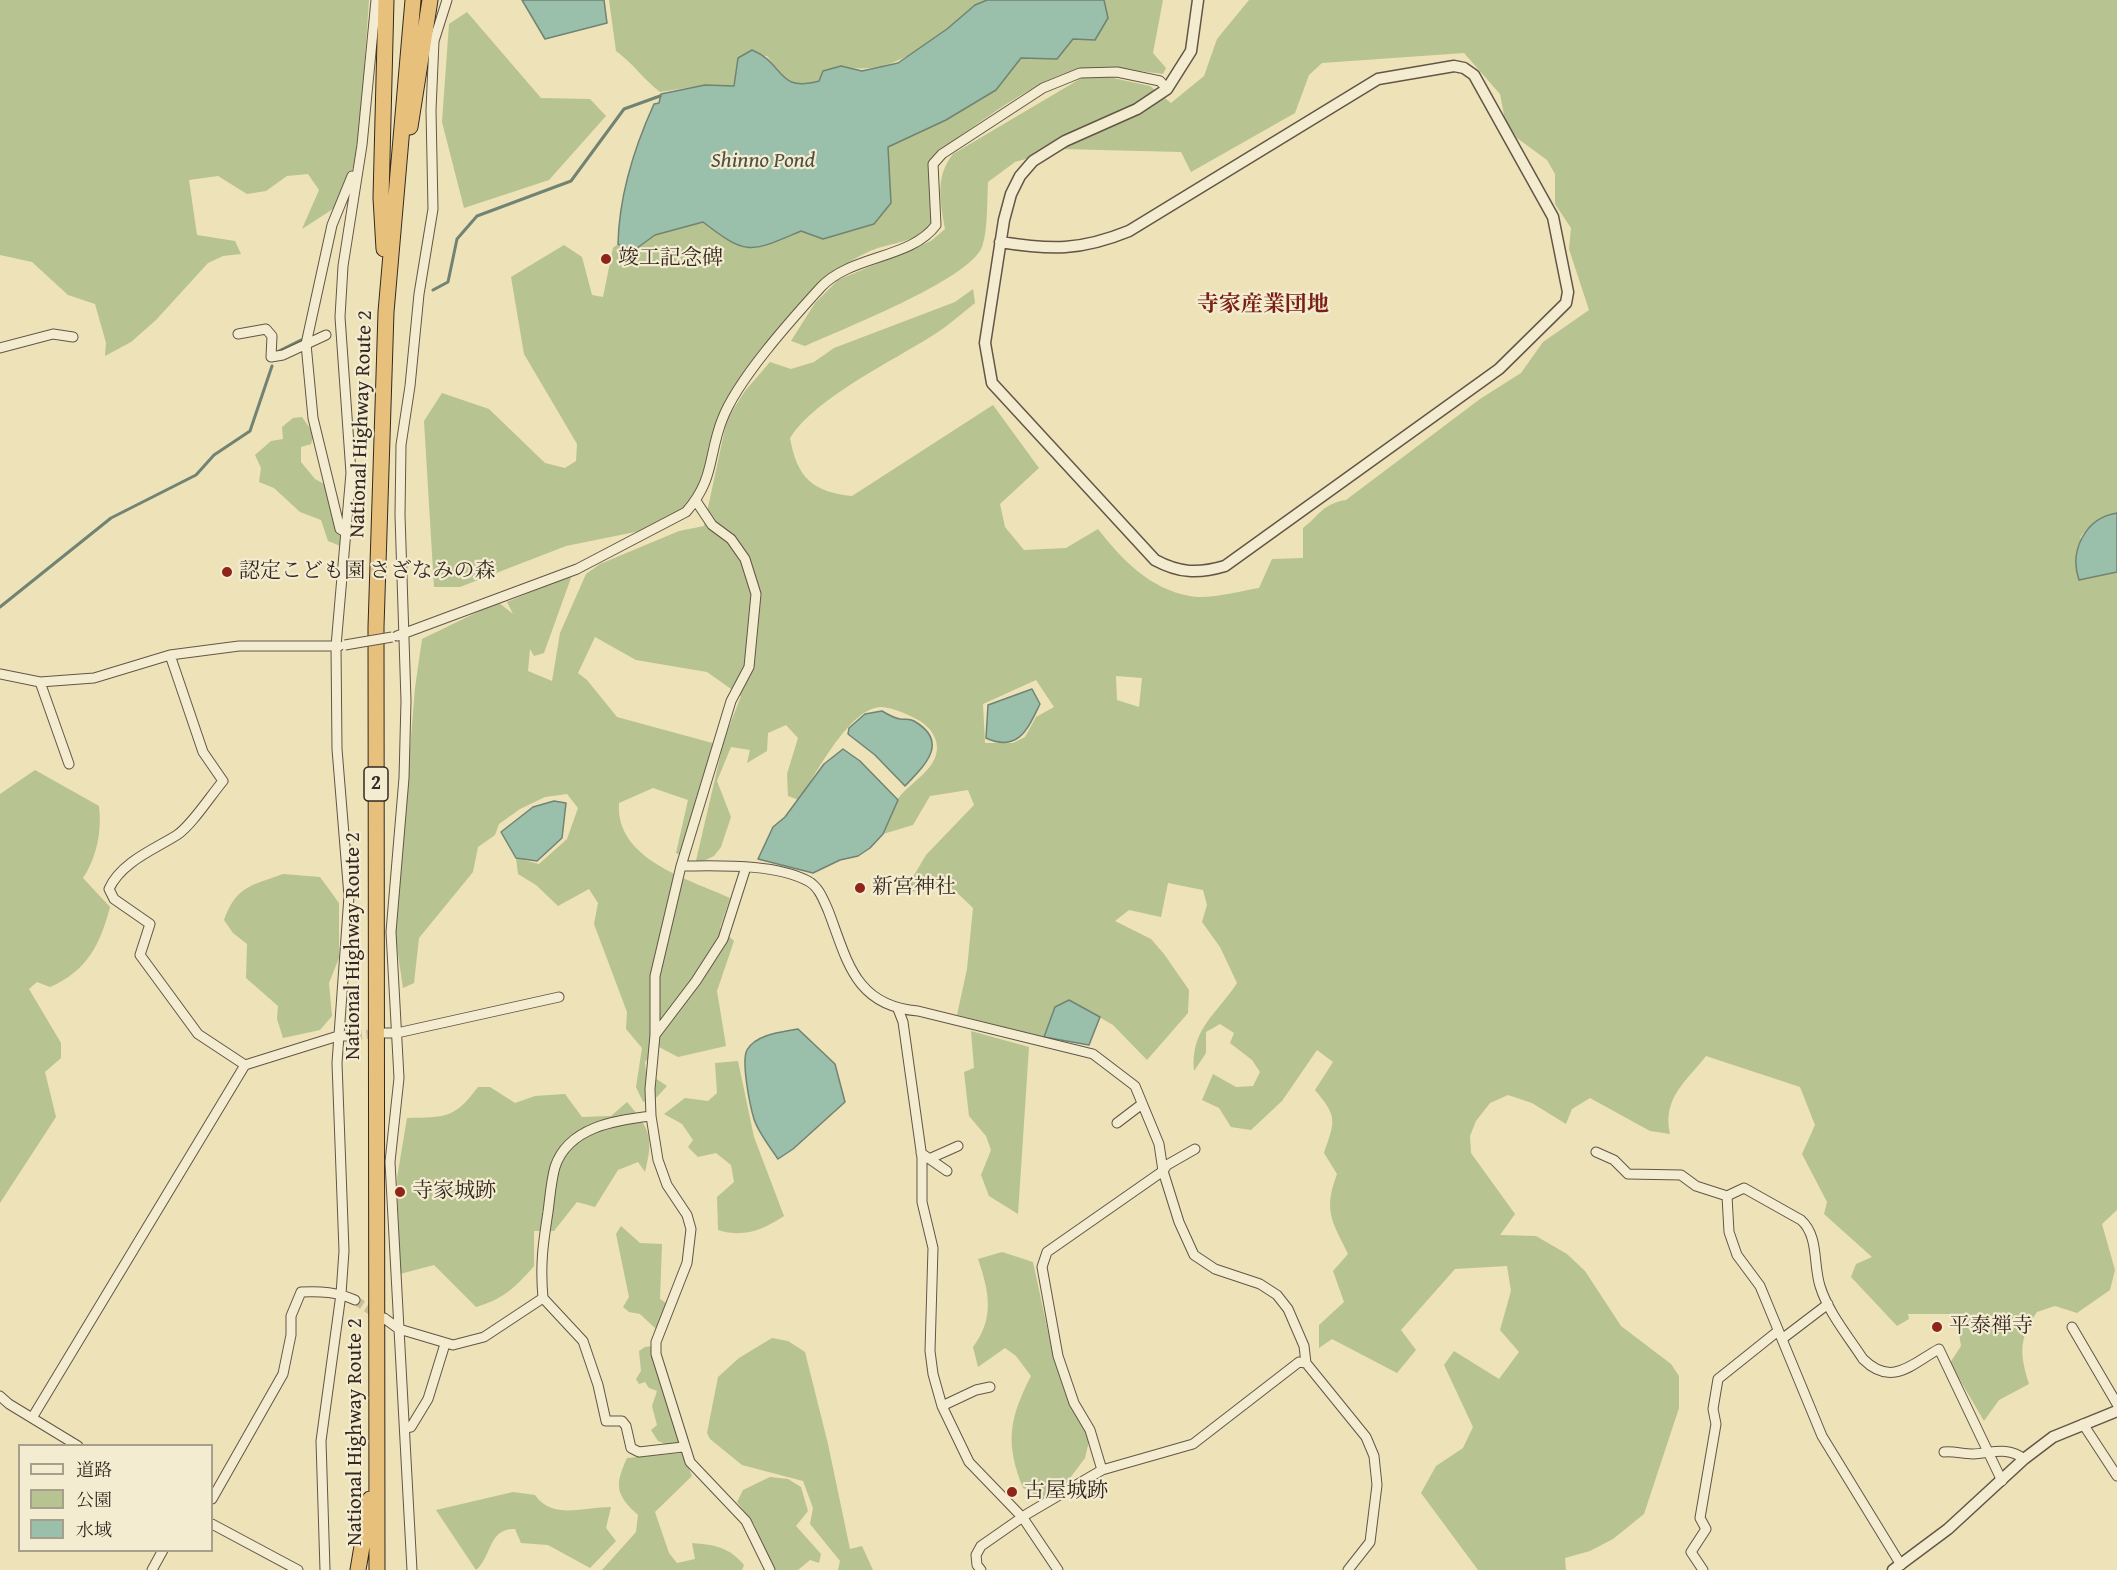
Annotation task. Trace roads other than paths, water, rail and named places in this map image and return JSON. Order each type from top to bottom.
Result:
[{"type":"highway","points":[[386,0],[381,198],[386,312]]},
{"type":"highway","name":"National Highway Route 2","points":[[377,1570],[376,627],[386,312],[413,0]]},
{"type":"highway","points":[[392,250],[430,0]]},
{"type":"highway","points":[[358,1570],[377,1461]]},
{"type":"highway","points":[[377,1461],[384,1570]]},
{"type":"street","points":[[325,1570],[321,1441],[341,1293],[344,1251],[338,1036],[349,896],[338,749],[340,646],[351,473],[340,317],[343,266],[358,170],[376,0]]},
{"type":"street","points":[[412,1570],[390,1162],[399,1078],[391,933],[404,778],[406,701],[399,515],[401,445],[410,386],[419,294],[433,209],[431,110],[434,41],[447,0]]},
{"type":"street","points":[[1000,242],[1045,249],[1081,248],[1103,242],[1129,231],[1378,79],[1454,66],[1464,68],[1474,75],[1553,217],[1568,292],[1566,303],[1499,369],[1225,566],[1206,572],[1189,573],[1163,565],[1140,548],[992,383],[986,362],[985,343],[1000,242],[1011,194],[1020,176],[1033,161],[1065,141],[1137,109],[1167,89],[1191,51],[1198,0]]},
{"type":"street","points":[[0,674],[40,682],[94,678],[170,655],[239,646],[340,646],[403,635],[577,569],[667,524],[686,512],[696,501],[709,476],[721,421],[736,391],[822,286],[847,268],[924,237],[936,225],[938,216],[932,176],[933,164],[942,154],[1043,88],[1080,73],[1117,72],[1160,81],[1167,89]]},
{"type":"street","points":[[347,533],[340,529],[313,418],[306,344],[332,225],[353,173],[358,170]]},
{"type":"street","points":[[238,334],[266,329],[272,336],[271,357],[283,355],[326,335]]},
{"type":"street","points":[[0,348],[53,334],[73,337]]},
{"type":"street","points":[[696,501],[712,525],[731,539],[745,559],[756,594],[749,667],[731,701],[681,866],[655,976],[651,1116],[658,1160],[667,1185],[687,1215],[691,1229],[687,1263],[656,1342],[661,1374],[683,1447],[700,1475],[746,1521],[770,1570]]},
{"type":"street","points":[[170,655],[204,752],[223,781],[179,834],[160,843],[128,867],[114,879],[109,889],[114,899],[150,924],[140,955],[198,1034],[245,1065]]},
{"type":"street","points":[[40,682],[69,764]]},
{"type":"street","points":[[681,866],[746,867],[792,875],[809,881],[821,894],[850,973],[864,988],[898,1009],[918,1011],[1094,1054],[1135,1086],[1159,1144],[1162,1171],[1179,1222],[1194,1255],[1215,1269],[1260,1284],[1277,1295],[1287,1309],[1304,1346],[1305,1363],[1366,1437],[1374,1456],[1377,1485],[1370,1542],[1350,1569]]},
{"type":"street","points":[[655,1035],[696,981],[723,939],[746,867]]},
{"type":"street","points":[[383,1033],[397,1033],[559,997]]},
{"type":"street","points":[[898,1009],[903,1022],[921,1153],[922,1202],[933,1248],[930,1351],[933,1374],[942,1406],[969,1462],[1023,1518],[1058,1570]]},
{"type":"street","points":[[32,1418],[245,1065],[338,1036],[353,1036]]},
{"type":"street","points":[[1117,1123],[1142,1104]]},
{"type":"street","points":[[651,1116],[605,1123],[590,1130],[568,1146],[556,1165],[540,1263],[543,1298],[583,1341],[588,1351],[606,1420],[622,1421],[626,1426],[631,1448],[639,1452],[683,1447]]},
{"type":"street","points":[[931,1158],[958,1146]]},
{"type":"street","points":[[1102,1470],[1090,1430],[1074,1403],[1058,1356],[1042,1267],[1047,1252],[1162,1171],[1167,1165],[1195,1149]]},
{"type":"street","points":[[1596,1152],[1614,1160],[1628,1174],[1681,1175],[1695,1186],[1727,1196],[1744,1188],[1809,1227],[1813,1237],[1820,1288],[1863,1359],[1876,1368],[1891,1372],[1904,1371],[1939,1349],[2002,1480]]},
{"type":"street","points":[[921,1153],[947,1171]]},
{"type":"street","points":[[1727,1196],[1729,1232],[1737,1255],[1760,1286],[1821,1436],[1897,1568],[1948,1529],[2024,1458],[2053,1437],[2117,1411]]},
{"type":"street","points":[[213,1497],[283,1374],[291,1335],[291,1316],[302,1292],[341,1293],[355,1300]]},
{"type":"street","points":[[384,1318],[399,1329],[446,1344],[470,1342],[484,1336],[543,1298]]},
{"type":"street","points":[[1702,1570],[1691,1552],[1706,1529],[1700,1518],[1716,1424],[1713,1409],[1718,1379],[1828,1304]]},
{"type":"street","points":[[2072,1327],[2117,1404]]},
{"type":"street","points":[[405,1428],[411,1427],[428,1399],[446,1344]]},
{"type":"street","points":[[981,1570],[976,1565],[976,1555],[981,1546],[1023,1518],[1102,1470],[1183,1449],[1193,1444],[1299,1362],[1305,1363]]},
{"type":"street","points":[[942,1406],[976,1390],[990,1387]]},
{"type":"street","points":[[0,1396],[75,1444]]},
{"type":"street","points":[[2082,1425],[2117,1476]]},
{"type":"street","points":[[1944,1452],[1971,1454],[1988,1451],[2015,1452],[2024,1458]]},
{"type":"street","points":[[213,1525],[298,1570]]},
{"type":"street","points":[[152,1570],[162,1552]]},
{"type":"water","points":[[522,0],[604,0],[607,23],[545,39]]},
{"type":"water","name":"Shinno Pond","points":[[987,0],[1104,0],[1108,18],[1095,40],[1073,39],[1057,59],[1021,58],[996,90],[946,120],[888,147],[891,203],[874,224],[823,239],[801,231],[760,247],[750,248],[730,241],[703,222],[655,235],[633,251],[618,244],[621,208],[629,172],[647,121],[654,104],[659,103],[661,94],[705,85],[734,86],[738,58],[752,50],[763,56],[788,80],[805,84],[819,81],[823,71],[841,66],[862,71],[898,63],[947,29],[975,5]]},
{"type":"water","points":[[2117,513],[2117,572],[2079,580],[2076,558],[2082,538],[2096,522]]},
{"type":"water","points":[[1032,689],[1040,704],[1021,736],[1007,742],[997,742],[986,738],[988,705]]},
{"type":"water","points":[[882,711],[891,716],[914,721],[931,737],[932,745],[926,762],[905,786],[875,755],[848,734],[849,728],[865,714]]},
{"type":"water","points":[[843,749],[860,761],[898,800],[883,834],[870,848],[858,856],[840,860],[813,873],[758,859],[773,827],[785,817],[824,764]]},
{"type":"water","points":[[554,801],[566,803],[562,838],[537,861],[516,858],[501,832],[533,807]]},
{"type":"water","points":[[1069,1000],[1100,1017],[1089,1045],[1044,1037],[1055,1007]]},
{"type":"water","points":[[798,1029],[835,1064],[845,1102],[793,1149],[778,1159],[754,1119],[747,1084],[745,1056],[747,1050],[757,1040]]},
{"type":"waterway","points":[[433,290],[448,282],[457,239],[477,216],[571,181],[624,109],[660,96]]},
{"type":"waterway","points":[[279,351],[301,340]]},
{"type":"waterway","points":[[0,607],[111,518],[196,475],[214,455],[250,431],[272,366]]},
{"type":"tunnel","points":[[353,1036],[381,1033]]},
{"type":"tunnel","points":[[355,1300],[378,1315]]},
{"type":"place","name":"竣工記念碑","points":[[606,259]]},
{"type":"place","name":"認定こども園 さざなみの森","points":[[227,572]]},
{"type":"place","name":"新宮神社","points":[[860,888]]},
{"type":"place","name":"寺家城跡","points":[[400,1192]]},
{"type":"place","name":"平泰禅寺","points":[[1937,1327]]},
{"type":"place","name":"古屋城跡","points":[[1012,1492]]},
{"type":"district","name":"寺家産業団地","points":[[1263,305]]}]
